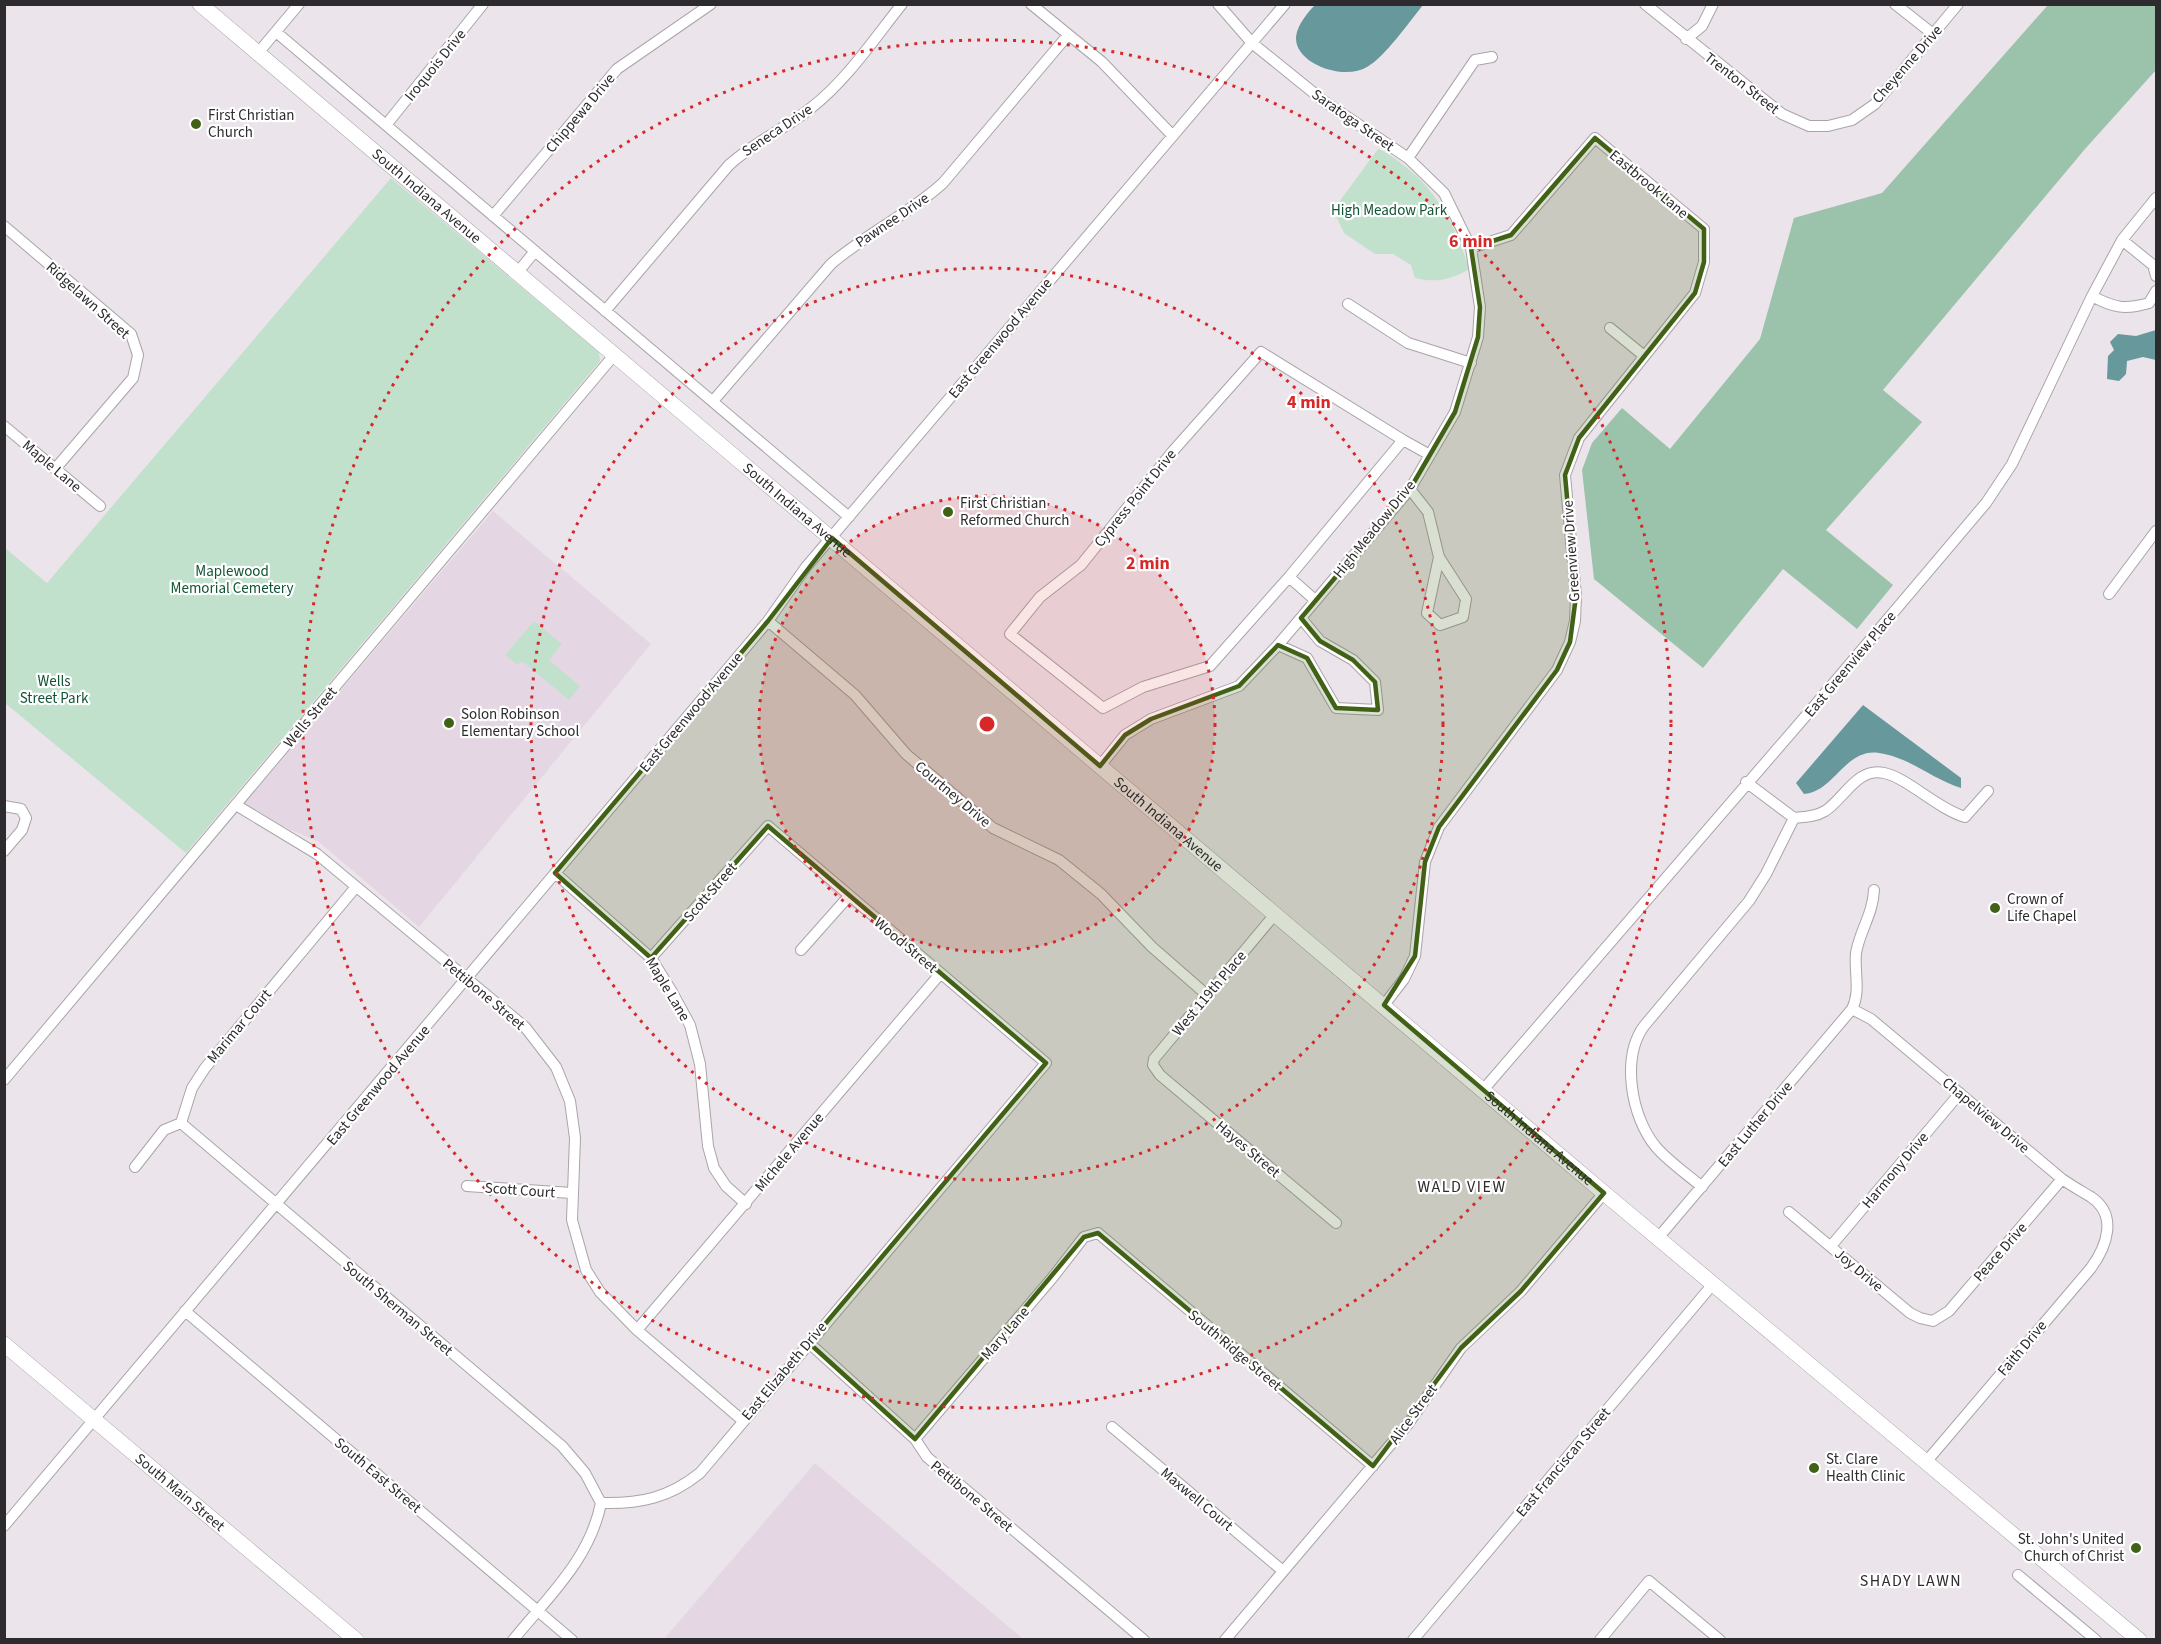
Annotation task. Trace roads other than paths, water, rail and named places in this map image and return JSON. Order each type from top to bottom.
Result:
[{"type":"main road","name":"South Indiana Avenue","points":[[200,4],[1604,1193],[2139,1640]]},
{"type":"main road","name":"South Main Street","points":[[4,1344],[356,1640]]},
{"type":"street","points":[[258,53],[298,4]]},
{"type":"street","name":"Iroquois Drive","points":[[386,125],[483,4]]},
{"type":"street","name":"Chippewa Drive","points":[[493,216],[617,69],[711,4]]},
{"type":"street","name":"Seneca Drive","points":[[605,311],[729,165],[746,149],[811,108],[836,85],[902,4]]},
{"type":"street","points":[[1031,4],[1102,62],[1172,135]]},
{"type":"street","name":"Saratoga Street","points":[[1218,4],[1252,43],[1325,102],[1408,158],[1444,193],[1471,248]]},
{"type":"street","name":"East Greenwood Avenue","points":[[4,1526],[768,621],[806,567],[1285,4]]},
{"type":"street","name":"Trenton Street","points":[[1645,4],[1782,114],[1809,126],[1828,126],[1852,120]]},
{"type":"street","points":[[1686,39],[1702,26],[1713,4]]},
{"type":"street","points":[[1895,4],[1933,34]]},
{"type":"street","name":"Cheyenne Drive","points":[[1852,120],[1875,104],[1958,4]]},
{"type":"street","points":[[276,32],[849,517]]},
{"type":"street","name":"Pawnee Drive","points":[[713,401],[831,264],[852,246],[927,198],[943,183],[1068,35]]},
{"type":"street","points":[[1408,158],[1475,60],[1492,57]]},
{"type":"street","name":"Eastbrook Lane","points":[[1471,248],[1511,235],[1595,138],[1704,229]]},
{"type":"street","name":"East Greenview Place","points":[[1483,1090],[1746,782],[1817,703],[1986,503],[2012,464],[2092,296],[2122,240],[2157,198]]},
{"type":"street","name":"Ridgelawn Street","points":[[4,226],[131,334],[138,355],[133,378],[55,469]]},
{"type":"street","name":"Greenview Drive","points":[[1384,1005],[1404,979],[1415,956],[1425,862],[1439,827],[1557,670],[1570,642],[1576,596],[1565,475],[1579,438],[1643,355],[1695,293],[1704,262],[1704,229]]},
{"type":"street","points":[[2122,240],[2153,265],[2157,276]]},
{"type":"street","name":"High Meadow Drive","points":[[1100,766],[1125,735],[1150,719],[1239,686],[1278,645],[1410,489],[1455,412],[1478,337],[1480,307],[1471,248]]},
{"type":"street","points":[[518,272],[535,251]]},
{"type":"street","points":[[2092,296],[2109,305],[2130,309],[2153,305],[2157,291]]},
{"type":"street","points":[[1348,304],[1408,344],[1471,363]]},
{"type":"street","points":[[1610,328],[1643,355]]},
{"type":"street","name":"Cypress Point Drive","points":[[1261,352],[1403,440],[1289,577],[1210,666],[1143,687],[1103,708],[1010,634],[1040,597],[1081,565],[1173,451],[1261,352]]},
{"type":"street","name":"Wells Street","points":[[4,1080],[615,354]]},
{"type":"street","name":"Maple Lane","points":[[4,426],[100,506]]},
{"type":"street","points":[[1403,440],[1430,455]]},
{"type":"street","points":[[1410,489],[1428,512],[1439,557],[1466,599],[1463,617],[1440,625],[1426,613],[1439,557]]},
{"type":"street","points":[[2109,594],[2157,531]]},
{"type":"street","points":[[1289,577],[1315,600]]},
{"type":"street","points":[[1278,645],[1307,658],[1336,708],[1378,710],[1375,682],[1353,660],[1320,641],[1301,618]]},
{"type":"street","name":"Courtney Drive","points":[[768,621],[855,694],[906,754],[993,828],[1059,861],[1101,894],[1152,947],[1207,996]]},
{"type":"street","points":[[1746,782],[1794,818],[1822,812],[1860,778],[1876,772],[1890,775],[1948,812],[1965,817],[1988,791]]},
{"type":"street","points":[[4,806],[21,809],[26,818],[22,830],[4,851]]},
{"type":"street","name":"Pettibone Street","points":[[236,806],[317,854],[355,888],[525,1027],[556,1067],[570,1101],[575,1138],[572,1220],[586,1269],[600,1292],[637,1330],[742,1420]]},
{"type":"street","points":[[1702,1187],[1662,1153],[1645,1129],[1631,1079],[1632,1048],[1644,1026],[1749,901],[1794,818]]},
{"type":"street","name":"Wood Street","points":[[768,826],[848,897],[1046,1063]]},
{"type":"street","name":"Scott Street","points":[[651,958],[768,826]]},
{"type":"street","name":"Maple Lane","points":[[555,873],[651,958],[690,1025],[700,1064],[708,1146],[714,1168],[726,1186],[746,1204]]},
{"type":"street","name":"Marimar Court","points":[[181,1123],[192,1088],[205,1068],[355,888]]},
{"type":"street","points":[[1852,1009],[1856,996],[1857,949],[1870,917],[1874,890]]},
{"type":"street","points":[[801,950],[848,897]]},
{"type":"street","name":"West 119th Place","points":[[1160,1075],[1152,1065],[1154,1059],[1276,913]]},
{"type":"street","name":"Michele Avenue","points":[[637,1330],[940,974]]},
{"type":"street","name":"East Luther Drive","points":[[1658,1238],[1852,1009]]},
{"type":"street","name":"Chapelview Drive","points":[[1852,1009],[1871,1019],[2062,1179],[2097,1203],[2106,1215],[2108,1229]]},
{"type":"street","name":"East Elizabeth Drive","points":[[601,1503],[633,1504],[680,1489],[700,1473],[742,1420],[1046,1063]]},
{"type":"street","name":"Hayes Street","points":[[1160,1075],[1336,1222]]},
{"type":"street","name":"Harmony Drive","points":[[1831,1246],[1960,1093]]},
{"type":"street","points":[[135,1167],[164,1130],[181,1123]]},
{"type":"street","name":"South Sherman Street","points":[[181,1123],[276,1206],[562,1446],[585,1473],[601,1503]]},
{"type":"street","name":"Peace Drive","points":[[1933,1321],[1949,1311],[2062,1179]]},
{"type":"street","name":"Scott Court","points":[[467,1186],[572,1193]]},
{"type":"street","name":"Alice Street","points":[[1226,1640],[1415,1414],[1442,1372],[1461,1348],[1521,1291],[1604,1193]]},
{"type":"street","name":"Joy Drive","points":[[1790,1212],[1910,1313],[1933,1321]]},
{"type":"street","name":"Faith Drive","points":[[1926,1462],[2091,1268],[2106,1244],[2108,1229]]},
{"type":"street","name":"South Ridge Street","points":[[1098,1233],[1373,1466]]},
{"type":"street","name":"Mary Lane","points":[[915,1439],[1053,1277],[1084,1237],[1098,1233]]},
{"type":"street","name":"East Franciscan Street","points":[[1417,1638],[1713,1284]]},
{"type":"street","name":"South East Street","points":[[185,1311],[572,1640]]},
{"type":"street","name":"Pettibone Street","points":[[809,1343],[915,1439],[927,1458],[1144,1640]]},
{"type":"street","name":"Maxwell Court","points":[[1112,1428],[1283,1571]]},
{"type":"street","points":[[513,1640],[586,1549],[597,1525],[601,1503]]},
{"type":"street","points":[[2018,1575],[2096,1640]]},
{"type":"street","points":[[1600,1640],[1649,1581],[1720,1640]]},
{"type":"water","points":[[1315,5],[1423,5],[1374,62],[1356,71],[1344,72],[1319,66],[1309,60],[1301,52],[1296,42],[1300,25]]},
{"type":"water","points":[[2156,330],[2156,360],[2143,357],[2127,361],[2126,374],[2119,381],[2107,379],[2108,356],[2114,350],[2110,342],[2118,334],[2136,336]]},
{"type":"water","points":[[1863,705],[1961,778],[1961,788],[1890,755],[1867,753],[1848,763],[1824,786],[1804,794],[1796,783]]},
{"type":"place","name":"First Christian Church","points":[[196,124]]},
{"type":"place","name":"First Christian Reformed Church","points":[[948,512]]},
{"type":"place","name":"Solon Robinson Elementary School","points":[[449,723]]},
{"type":"place","name":"Crown of Life Chapel","points":[[1995,908]]},
{"type":"place","name":"St. Clare Health Clinic","points":[[1814,1468]]},
{"type":"place","name":"St. John's United Church of Christ","points":[[2136,1548]]},
{"type":"district","name":"WALD VIEW","points":[[1462,1186]]},
{"type":"district","name":"SHADY LAWN","points":[[1911,1580]]},
{"type":"park label","name":"High Meadow Park","points":[[1389,210]]},
{"type":"park label","name":"Maplewood Memorial Cemetery","points":[[232,580]]},
{"type":"park label","name":"Wells Street Park","points":[[54,690]]}]
